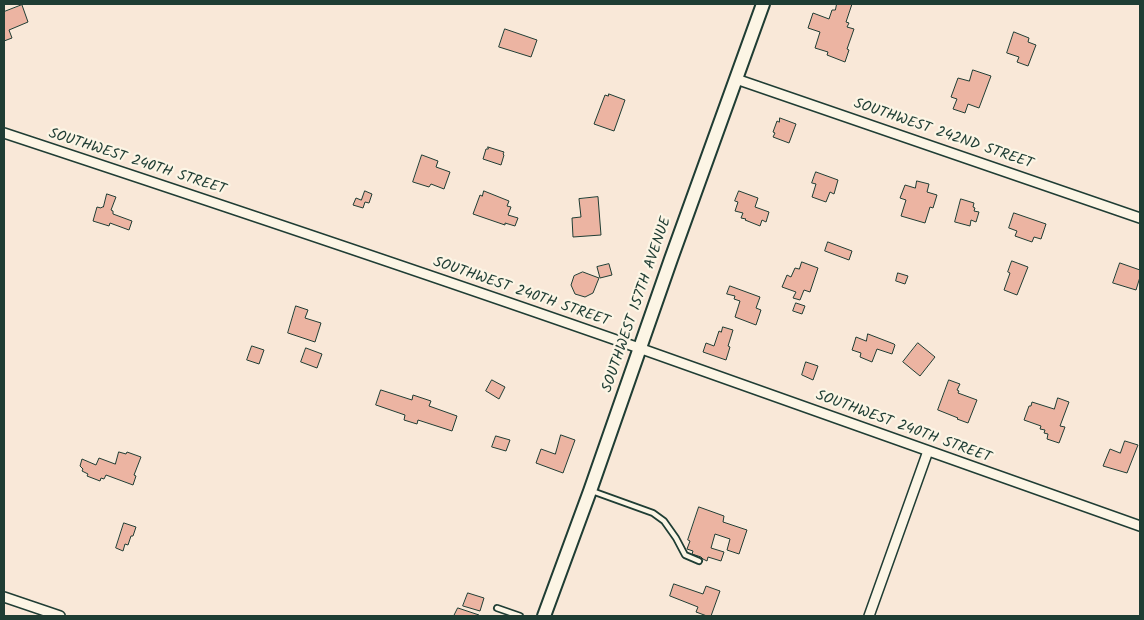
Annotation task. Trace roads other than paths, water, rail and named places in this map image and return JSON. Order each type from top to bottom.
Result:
[{"type":"street","name":"SOUTHWEST 157TH AVENUE","points":[[544,616],[763,4]]},
{"type":"street","name":"SOUTHWEST 242ND STREET","points":[[736,79],[1140,218]]},
{"type":"street","name":"SOUTHWEST 240TH STREET","points":[[4,133],[384,260],[1140,526]]},
{"type":"street","points":[[869,616],[928,451]]},
{"type":"street","points":[[4,597],[60,616]]},
{"type":"lane","points":[[590,491],[653,513],[664,521],[685,555],[699,561]]},
{"type":"lane","points":[[497,608],[520,616]]}]
